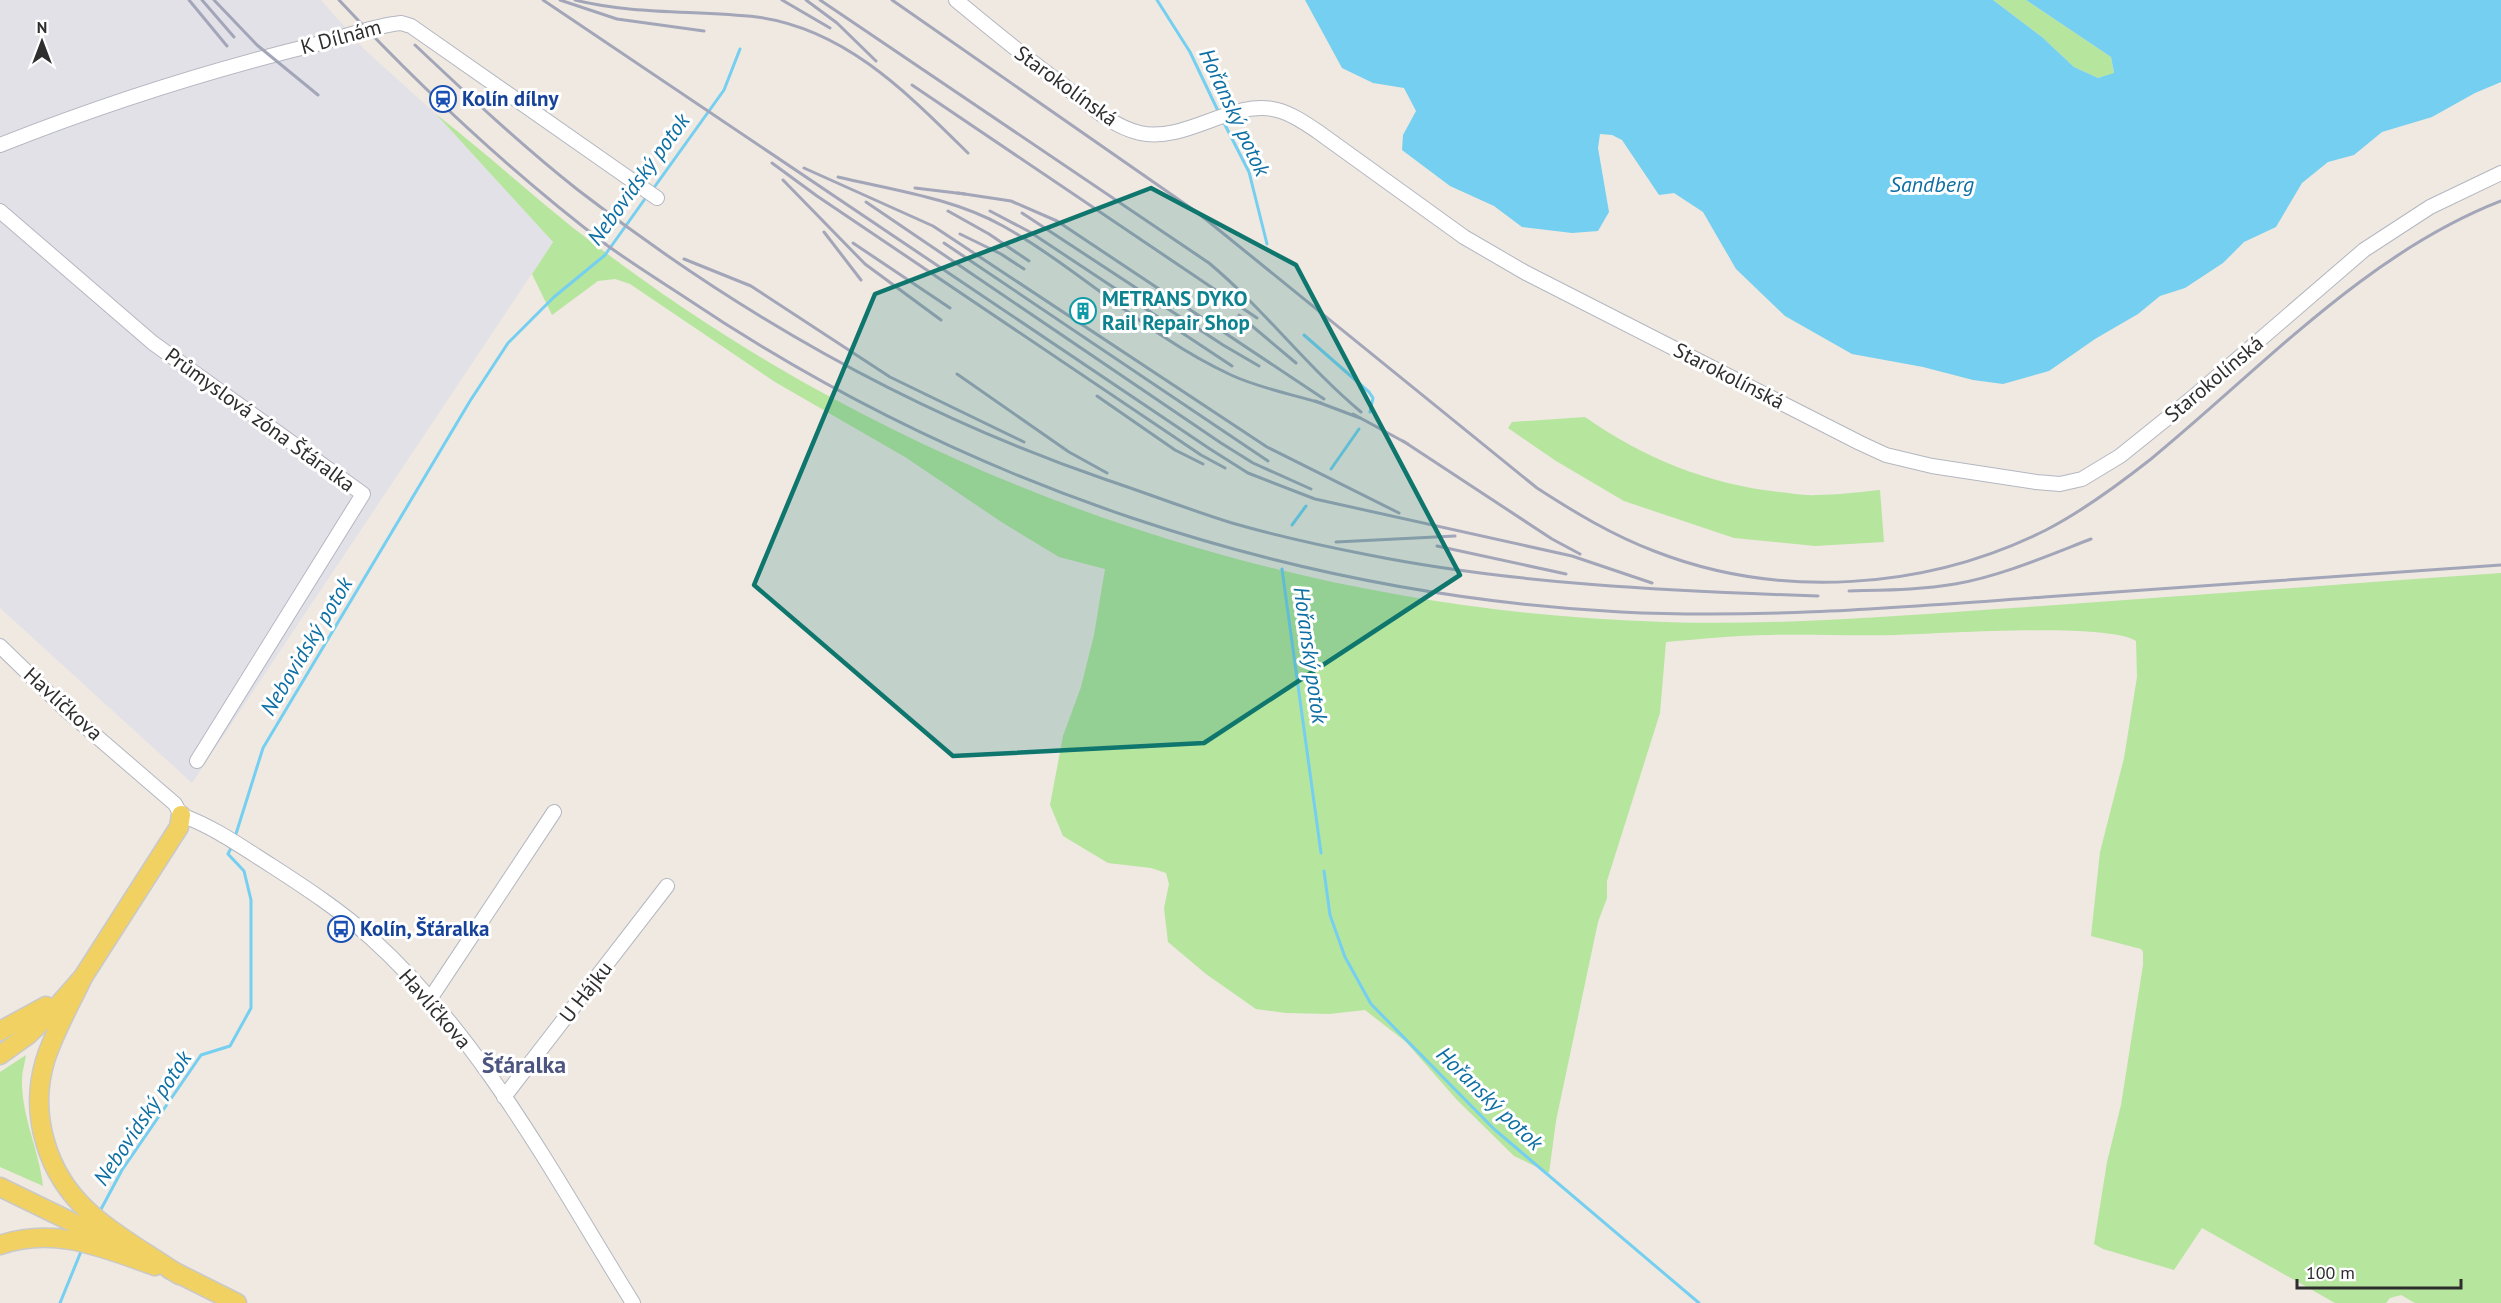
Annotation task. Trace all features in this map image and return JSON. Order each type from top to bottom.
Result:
[{"type":"main road","points":[[80,1225],[73,1195],[51,1158],[44,1140],[39,1099],[42,1075],[48,1051],[83,977],[179,827],[181,815]]},
{"type":"main road","points":[[0,1031],[37,1013],[83,977]]},
{"type":"main road","points":[[0,1055],[28,1035],[83,977]]},
{"type":"main road","points":[[0,1187],[237,1303]]},
{"type":"main road","points":[[0,1245],[80,1225],[101,1236]]},
{"type":"street","name":"Starokolínská","points":[[956,0],[1097,112],[1124,128],[1160,135],[1255,109],[1276,109],[1297,118],[1464,237],[1526,273],[1869,447],[1921,464],[2036,483],[2060,484],[2082,479],[2101,469],[2191,399],[2364,250],[2430,207],[2501,173]]},
{"type":"street","name":"K Dílnám","points":[[0,145],[51,125],[205,75],[401,23],[411,26],[657,198]]},
{"type":"street","name":"Průmyslová zóna Šťáralka","points":[[0,211],[153,343],[363,494],[197,761]]},
{"type":"street","name":"Havlíčkova","points":[[0,646],[66,710],[176,804],[181,815],[222,834],[296,881],[370,937],[430,999],[468,1045],[504,1097],[633,1303]]},
{"type":"street","points":[[430,999],[554,812]]},
{"type":"street","name":"U Hájku","points":[[504,1097],[667,886]]},
{"type":"highlighted area","points":[[1151,188],[1296,265],[1460,575],[1204,743],[953,756],[754,585],[875,294]]},
{"type":"shaded area","points":[[0,0],[321,0],[365,50],[436,114],[553,242],[192,783],[0,608]]},
{"type":"green space","points":[[1993,0],[2026,0],[2111,57],[2114,74],[2098,78],[2074,67],[2042,37]]},
{"type":"green space","points":[[436,114],[572,227],[645,282],[772,364],[875,420],[981,470],[1090,513],[1202,549],[1316,578],[1431,600],[1547,615],[1709,623],[1892,616],[2501,573],[2501,1303],[2415,1303],[2401,1295],[2390,1298],[2386,1303],[2335,1303],[2202,1228],[2174,1270],[2103,1249],[2094,1244],[2107,1162],[2121,1105],[2143,965],[2141,949],[2091,936],[2100,852],[2124,758],[2137,677],[2136,641],[2119,635],[2092,632],[2021,630],[1895,635],[1758,635],[1666,642],[1660,713],[1607,881],[1607,898],[1598,922],[1556,1121],[1549,1173],[1514,1156],[1457,1100],[1406,1042],[1365,1010],[1329,1014],[1286,1013],[1256,1009],[1206,974],[1168,942],[1164,908],[1169,884],[1166,873],[1151,868],[1108,863],[1063,836],[1050,805],[1063,736],[1081,687],[1094,635],[1105,569],[1059,557],[1003,523],[905,457],[775,382],[630,284],[615,279],[598,281],[552,315],[532,274],[553,242]]},
{"type":"green space","points":[[1585,417],[1653,457],[1727,483],[1807,495],[1880,490],[1884,542],[1815,546],[1734,538],[1624,501],[1556,461],[1508,428],[1512,422]]},
{"type":"green space","points":[[26,1055],[22,1092],[43,1186],[0,1167],[0,1072]]},
{"type":"water","name":"Sandberg","points":[[1305,0],[1993,0],[2042,37],[2074,67],[2098,78],[2114,73],[2111,57],[2026,0],[2501,0],[2501,82],[2475,93],[2432,117],[2382,132],[2354,155],[2328,162],[2302,183],[2276,227],[2244,242],[2223,263],[2185,288],[2160,296],[2138,314],[2095,339],[2049,371],[2003,384],[1973,380],[1923,367],[1852,354],[1785,316],[1736,269],[1703,212],[1674,193],[1659,195],[1622,140],[1612,135],[1600,134],[1598,148],[1609,212],[1598,231],[1572,233],[1522,227],[1494,206],[1450,186],[1402,150],[1403,135],[1416,111],[1404,88],[1373,83],[1342,68]]},
{"type":"waterway","name":"Hořanský potok","points":[[1157,0],[1190,52],[1219,113]]},
{"type":"waterway","name":"Nebovidský potok","points":[[653,189],[724,90],[740,49]]},
{"type":"waterway","name":"Hořanský potok","points":[[1222,119],[1249,172],[1267,244]]},
{"type":"waterway","name":"Nebovidský potok","points":[[235,837],[263,748],[470,401],[508,343],[554,297],[605,255],[647,196]]},
{"type":"waterway","name":"Hořanský potok","points":[[1304,335],[1369,392],[1373,398],[1370,412]]},
{"type":"waterway","name":"Hořanský potok","points":[[1331,469],[1359,429]]},
{"type":"waterway","name":"Hořanský potok","points":[[1292,525],[1306,506]]},
{"type":"waterway","name":"Hořanský potok","points":[[1282,569],[1321,853]]},
{"type":"waterway","name":"Nebovidský potok","points":[[99,1213],[122,1170],[201,1055],[230,1046],[251,1008],[251,900],[244,871],[228,854],[232,846]]},
{"type":"waterway","name":"Hořanský potok","points":[[1324,871],[1330,915],[1345,957],[1371,1004],[1494,1129],[1699,1303]]},
{"type":"waterway","name":"Nebovidský potok","points":[[60,1303],[82,1249]]},
{"type":"railway","points":[[189,0],[227,46]]},
{"type":"railway","points":[[202,0],[234,37]]},
{"type":"railway","points":[[214,0],[257,45],[318,95]]},
{"type":"railway","points":[[339,0],[402,66],[468,129],[572,218],[637,266],[792,364],[902,423],[1015,474],[1132,518],[1252,554],[1373,582],[1497,601],[1621,612],[1674,614],[1780,613],[1885,608],[2501,565]]},
{"type":"railway","points":[[543,0],[1248,473],[1315,499],[1572,556],[1652,583]]},
{"type":"railway","points":[[560,0],[617,19],[704,31]]},
{"type":"railway","points":[[575,0],[620,8],[757,17],[789,24],[819,35],[873,67],[898,87],[968,153]]},
{"type":"railway","points":[[782,0],[830,28]]},
{"type":"railway","points":[[806,0],[837,23],[876,61]]},
{"type":"railway","points":[[820,0],[1209,263],[1361,412]]},
{"type":"railway","points":[[892,0],[1198,213],[1537,488],[1565,506],[1638,545],[1702,567],[1751,577],[1801,582],[1852,581],[1902,576],[1952,565],[2000,550],[2046,530],[2100,497],[2151,459],[2275,351],[2360,282],[2405,251],[2451,224],[2501,201]]},
{"type":"railway","points":[[415,45],[557,173],[639,236],[701,279],[830,357],[897,392],[1035,454],[1232,523],[1300,540],[1424,565],[1592,584],[1706,592],[1818,596]]},
{"type":"railway","points":[[912,85],[1257,318]]},
{"type":"railway","points":[[772,163],[817,196],[1201,455],[1225,468]]},
{"type":"railway","points":[[804,168],[933,226],[1267,447],[1399,513]]},
{"type":"railway","points":[[838,177],[922,196],[984,216],[1032,243],[1143,323],[1201,359],[1253,384],[1321,403]]},
{"type":"railway","points":[[783,180],[865,264],[941,320]]},
{"type":"railway","points":[[915,188],[965,194]]},
{"type":"railway","points":[[958,193],[1011,201],[1057,221],[1324,399]]},
{"type":"railway","points":[[866,202],[1221,443],[1253,463],[1311,489]]},
{"type":"railway","points":[[948,211],[989,234],[1029,261]]},
{"type":"railway","points":[[990,211],[1030,232],[1232,366]]},
{"type":"railway","points":[[1022,213],[1223,345],[1259,366]]},
{"type":"railway","points":[[824,232],[861,280]]},
{"type":"railway","points":[[960,234],[1001,254],[1024,269]]},
{"type":"railway","points":[[853,243],[950,308]]},
{"type":"railway","points":[[944,243],[1268,461]]},
{"type":"railway","points":[[684,259],[751,286],[890,377],[1024,442]]},
{"type":"railway","points":[[1239,315],[1296,363]]},
{"type":"railway","points":[[957,374],[1069,452],[1107,473]]},
{"type":"railway","points":[[1097,396],[1175,450],[1203,464]]},
{"type":"railway","points":[[1315,401],[1360,418]]},
{"type":"railway","points":[[1353,414],[1408,444]]},
{"type":"railway","points":[[1403,441],[1552,539],[1580,554]]},
{"type":"railway","points":[[1336,542],[1455,536]]},
{"type":"railway","points":[[1849,591],[1955,584],[2024,565],[2091,539]]},
{"type":"railway","points":[[1437,546],[1566,574]]},
{"type":"place","name":"Kolín dílny","points":[[443,99]]},
{"type":"place","name":"METRANS DYKO Rail Repair Shop","points":[[1083,311]]},
{"type":"place","name":"Kolín, Šťáralka","points":[[341,929]]},
{"type":"district","name":"Šťáralka","points":[[524,1065]]}]
